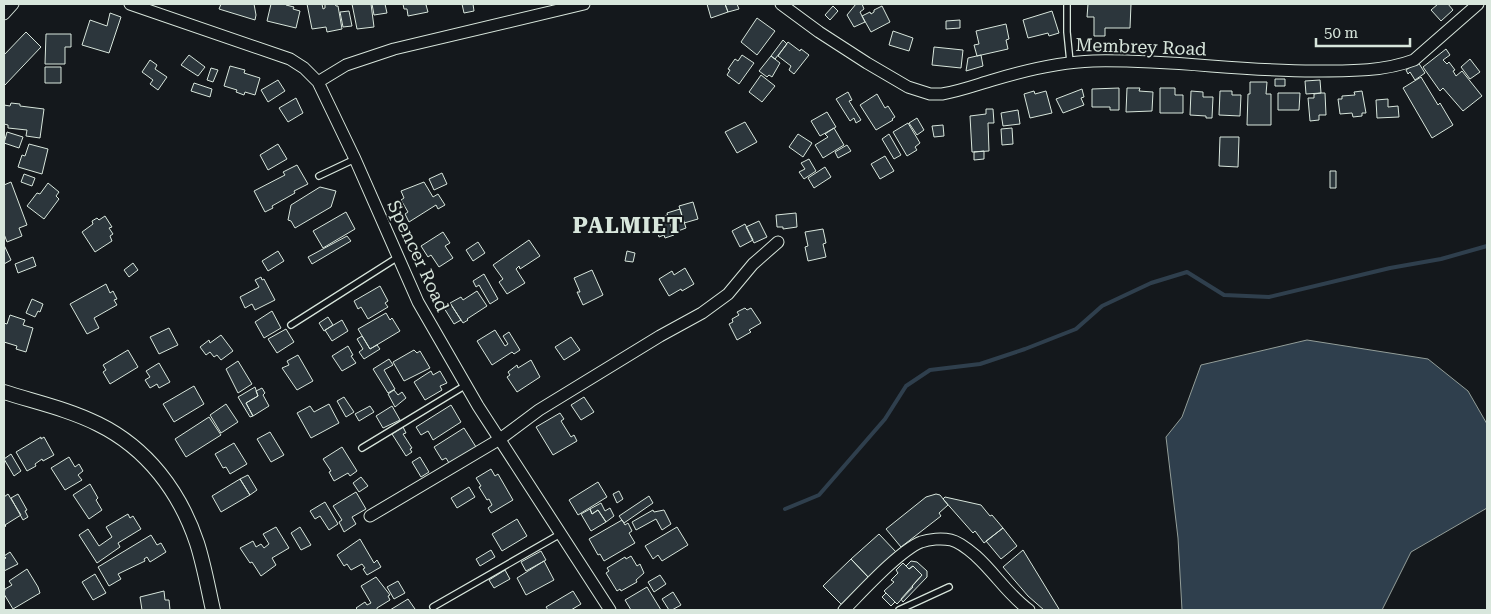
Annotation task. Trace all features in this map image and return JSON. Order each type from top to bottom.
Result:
[{"type":"street","points":[[4,14],[13,4]]},
{"type":"street","name":"Spencer Road","points":[[130,4],[272,51],[304,68],[318,82],[355,159],[418,302],[466,385],[610,610]]},
{"type":"street","points":[[318,82],[346,65],[394,49],[584,4]]},
{"type":"street","name":"Membrey Road","points":[[781,4],[867,63],[908,86],[930,94],[958,91],[993,80],[1070,62],[1136,61],[1290,72],[1384,68],[1414,60],[1478,4]]},
{"type":"street","points":[[370,516],[500,439],[539,410],[716,304],[728,294],[753,264],[778,242]]},
{"type":"street","points":[[4,392],[98,424],[133,446],[149,461],[167,482],[186,513],[198,546],[212,610]]},
{"type":"street","points":[[844,610],[907,550],[921,542],[938,539],[952,540],[963,545],[977,556],[1011,595],[1029,610]]},
{"type":"lane","points":[[1067,4],[1066,32],[1070,62]]},
{"type":"lane","points":[[319,176],[355,159]]},
{"type":"lane","points":[[291,325],[398,257]]},
{"type":"lane","points":[[362,448],[466,385]]},
{"type":"lane","points":[[433,607],[562,533]]},
{"type":"lane","points":[[899,610],[950,587]]},
{"type":"water","points":[[1307,340],[1428,359],[1468,391],[1487,424],[1487,508],[1411,552],[1382,610],[1182,610],[1178,538],[1166,437],[1182,417],[1201,365]]},
{"type":"building","points":[[221,4],[254,4],[255,20],[219,9]]},
{"type":"building","points":[[271,4],[287,4],[294,7],[293,9],[300,11],[296,28],[267,21]]},
{"type":"building","points":[[307,4],[322,4],[323,9],[325,4],[335,4],[338,6],[342,29],[327,32],[326,27],[312,29]]},
{"type":"building","points":[[352,4],[371,4],[374,27],[357,29]]},
{"type":"building","points":[[372,4],[385,4],[387,13],[374,15]]},
{"type":"building","points":[[403,4],[429,4],[426,5],[428,12],[408,16],[407,9],[404,9]]},
{"type":"building","points":[[462,4],[473,4],[474,11],[464,13]]},
{"type":"building","points":[[707,4],[725,4],[728,12],[711,18]]},
{"type":"building","points":[[725,4],[737,4],[739,9],[728,12]]},
{"type":"building","points":[[856,4],[862,4],[864,9],[860,12],[865,22],[854,27],[847,15]]},
{"type":"building","points":[[1088,4],[1131,4],[1130,28],[1105,28],[1105,36],[1094,36],[1094,17],[1087,17]]},
{"type":"building","points":[[1438,4],[1448,4],[1453,10],[1441,21],[1431,10]]},
{"type":"building","points":[[833,6],[838,11],[830,20],[825,15]]},
{"type":"building","points":[[882,6],[890,22],[871,32],[862,16],[870,12],[871,14]]},
{"type":"building","points":[[349,11],[352,26],[343,27],[340,12]]},
{"type":"building","points":[[1052,11],[1059,33],[1049,36],[1048,33],[1028,38],[1023,20]]},
{"type":"building","points":[[110,13],[121,17],[109,53],[82,45],[90,20],[107,26]]},
{"type":"building","points":[[757,18],[775,31],[757,55],[741,42]]},
{"type":"building","points":[[960,20],[960,28],[946,29],[946,21]]},
{"type":"building","points":[[1006,24],[1009,39],[1006,40],[1008,49],[977,56],[974,45],[979,44],[976,31]]},
{"type":"building","points":[[893,31],[913,38],[909,51],[889,45]]},
{"type":"building","points":[[26,32],[41,47],[5,85],[4,55]]},
{"type":"building","points":[[46,34],[71,34],[71,47],[65,47],[65,64],[45,64]]},
{"type":"building","points":[[783,40],[787,44],[775,59],[771,56]]},
{"type":"building","points":[[788,42],[809,55],[794,74],[789,70],[791,66],[778,56]]},
{"type":"building","points":[[934,47],[963,50],[961,68],[932,65]]},
{"type":"building","points":[[1446,49],[1450,55],[1443,60],[1447,64],[1449,62],[1455,70],[1453,71],[1456,76],[1462,71],[1482,96],[1463,111],[1443,88],[1440,91],[1423,67]]},
{"type":"building","points":[[189,55],[205,67],[198,76],[181,65]]},
{"type":"building","points":[[742,55],[754,63],[739,84],[727,75],[730,70],[728,69],[735,59],[738,61]]},
{"type":"building","points":[[981,55],[983,66],[966,71],[968,58]]},
{"type":"building","points":[[771,56],[780,63],[772,77],[769,75],[767,77],[759,71]]},
{"type":"building","points":[[1470,59],[1480,72],[1470,79],[1461,67]]},
{"type":"building","points":[[150,60],[157,65],[155,69],[167,77],[158,90],[150,84],[153,80],[142,72]]},
{"type":"building","points":[[1418,62],[1425,73],[1415,80],[1410,72],[1408,74],[1406,70]]},
{"type":"building","points":[[230,66],[245,70],[244,73],[260,78],[255,95],[245,92],[244,95],[236,92],[237,90],[224,86]]},
{"type":"building","points":[[45,67],[61,67],[61,83],[45,83]]},
{"type":"building","points":[[211,68],[218,70],[213,82],[207,80]]},
{"type":"building","points":[[761,75],[775,86],[762,102],[749,92]]},
{"type":"building","points":[[1421,77],[1453,125],[1432,138],[1403,88]]},
{"type":"building","points":[[1275,79],[1285,79],[1285,86],[1275,86]]},
{"type":"building","points":[[278,80],[285,91],[268,102],[261,90]]},
{"type":"building","points":[[1320,80],[1321,93],[1306,94],[1305,81]]},
{"type":"building","points":[[1250,82],[1267,82],[1266,94],[1271,94],[1271,125],[1247,125]]},
{"type":"building","points":[[194,83],[212,89],[210,97],[191,91]]},
{"type":"building","points":[[1119,88],[1119,110],[1110,110],[1110,107],[1092,107],[1092,89]]},
{"type":"building","points":[[1127,88],[1140,88],[1139,91],[1153,92],[1152,111],[1126,112]]},
{"type":"building","points":[[1160,88],[1175,88],[1175,95],[1183,95],[1183,113],[1160,113]]},
{"type":"building","points":[[1082,89],[1084,97],[1081,98],[1084,105],[1063,113],[1056,99]]},
{"type":"building","points":[[1034,91],[1035,94],[1046,91],[1052,113],[1030,118],[1024,94]]},
{"type":"building","points":[[1191,91],[1203,92],[1203,97],[1213,97],[1212,118],[1190,115]]},
{"type":"building","points":[[1220,91],[1232,91],[1232,95],[1241,95],[1240,116],[1219,115]]},
{"type":"building","points":[[1362,91],[1366,113],[1362,113],[1362,116],[1353,117],[1352,113],[1340,114],[1338,99],[1342,99],[1342,96],[1355,95],[1354,92]]},
{"type":"building","points":[[848,92],[852,100],[849,101],[861,120],[856,123],[854,118],[850,121],[836,99]]},
{"type":"building","points":[[1278,93],[1300,93],[1299,110],[1278,110]]},
{"type":"building","points":[[1325,93],[1326,115],[1319,115],[1319,120],[1310,121],[1308,98],[1314,98],[1314,94]]},
{"type":"building","points":[[877,94],[885,108],[888,106],[895,117],[876,130],[860,105]]},
{"type":"building","points":[[296,98],[303,113],[288,122],[279,108]]},
{"type":"building","points":[[1388,99],[1388,107],[1398,106],[1399,117],[1377,118],[1376,100]]},
{"type":"building","points":[[11,103],[44,109],[40,138],[26,136],[27,130],[8,128],[8,125],[4,124],[4,105],[10,106]]},
{"type":"building","points":[[986,109],[993,109],[994,123],[988,123],[989,151],[972,152],[970,116],[986,114]]},
{"type":"building","points":[[1018,110],[1020,124],[1003,126],[1001,113]]},
{"type":"building","points":[[827,112],[836,127],[820,136],[811,121]]},
{"type":"building","points":[[917,118],[924,130],[917,135],[909,123]]},
{"type":"building","points":[[745,122],[757,142],[737,153],[725,132]]},
{"type":"building","points":[[908,123],[920,143],[915,147],[917,150],[907,156],[893,132]]},
{"type":"building","points":[[943,125],[944,136],[934,137],[932,126]]},
{"type":"building","points":[[834,128],[844,145],[823,158],[815,145],[828,137],[825,134]]},
{"type":"building","points":[[1012,128],[1013,144],[1002,145],[1001,129]]},
{"type":"building","points":[[7,132],[23,137],[19,148],[4,143]]},
{"type":"building","points":[[798,134],[812,143],[803,157],[789,147]]},
{"type":"building","points":[[889,134],[901,155],[894,159],[882,139]]},
{"type":"building","points":[[1220,137],[1239,137],[1238,167],[1219,166]]},
{"type":"building","points":[[29,144],[48,149],[42,174],[18,167],[22,155],[25,156]]},
{"type":"building","points":[[278,144],[287,159],[268,170],[260,155]]},
{"type":"building","points":[[847,145],[851,151],[838,158],[835,152]]},
{"type":"building","points":[[984,151],[984,159],[974,160],[974,152]]},
{"type":"building","points":[[885,156],[894,171],[880,179],[871,164]]},
{"type":"building","points":[[809,159],[816,171],[804,179],[799,172],[805,169],[801,163]]},
{"type":"building","points":[[297,165],[308,184],[294,191],[295,193],[265,212],[254,191],[285,175],[283,172]]},
{"type":"building","points":[[825,167],[831,177],[814,188],[808,178]]},
{"type":"building","points":[[1330,171],[1336,171],[1336,188],[1330,188]]},
{"type":"building","points":[[442,173],[447,184],[434,190],[429,179]]},
{"type":"building","points":[[24,174],[35,178],[32,186],[21,182]]},
{"type":"building","points":[[11,182],[27,225],[19,228],[22,236],[7,242],[4,234],[4,185]]},
{"type":"building","points":[[424,182],[433,197],[438,194],[445,205],[438,209],[436,205],[409,222],[405,214],[408,212],[401,200],[404,198],[401,191]]},
{"type":"building","points":[[48,183],[59,192],[56,196],[59,199],[44,219],[27,206],[37,193],[40,194]]},
{"type":"building","points":[[320,187],[336,191],[331,207],[295,228],[291,221],[288,220],[291,205]]},
{"type":"building","points":[[693,202],[698,219],[684,223],[679,206]]},
{"type":"building","points":[[680,209],[686,228],[678,231],[677,228],[672,229],[667,213]]},
{"type":"building","points":[[346,212],[355,229],[323,248],[313,231]]},
{"type":"building","points":[[796,213],[797,227],[783,229],[783,227],[777,227],[776,215]]},
{"type":"building","points":[[667,215],[674,235],[665,238],[664,235],[659,237],[654,220]]},
{"type":"building","points":[[105,216],[112,227],[109,228],[113,234],[110,236],[112,241],[95,252],[82,232],[93,224],[92,221],[97,218],[99,220]]},
{"type":"building","points":[[759,221],[767,237],[754,243],[746,227]]},
{"type":"building","points":[[745,224],[753,240],[740,247],[732,231]]},
{"type":"building","points":[[823,229],[826,243],[823,244],[826,257],[808,261],[805,247],[808,246],[805,232]]},
{"type":"building","points":[[443,232],[450,243],[445,246],[453,258],[439,267],[431,255],[428,257],[421,246]]},
{"type":"building","points":[[347,236],[351,241],[312,264],[308,257]]},
{"type":"building","points":[[529,240],[540,256],[520,269],[519,266],[516,269],[525,283],[507,294],[499,282],[503,279],[493,265]]},
{"type":"building","points":[[478,242],[485,253],[473,261],[466,250]]},
{"type":"building","points":[[4,245],[11,260],[4,264]]},
{"type":"building","points":[[278,251],[284,261],[268,271],[262,261]]},
{"type":"building","points":[[627,251],[635,253],[633,262],[625,261]]},
{"type":"building","points":[[33,257],[36,266],[18,273],[15,264]]},
{"type":"building","points":[[133,263],[138,270],[129,277],[124,270]]},
{"type":"building","points":[[685,268],[694,284],[669,296],[659,279],[672,271],[674,275]]},
{"type":"building","points":[[592,270],[603,295],[583,305],[577,292],[580,292],[574,278]]},
{"type":"building","points":[[484,274],[498,299],[490,304],[479,285],[476,287],[473,281]]},
{"type":"building","points":[[261,277],[262,280],[264,279],[275,300],[255,310],[252,304],[245,308],[240,297],[259,287],[255,280]]},
{"type":"building","points":[[106,284],[110,293],[113,291],[117,299],[114,300],[117,305],[94,318],[99,328],[87,334],[70,304]]},
{"type":"building","points":[[380,286],[388,301],[385,303],[388,307],[368,319],[361,307],[358,309],[354,301]]},
{"type":"building","points":[[477,291],[487,306],[463,323],[450,303],[461,297],[463,300]]},
{"type":"building","points":[[32,299],[43,304],[40,312],[38,311],[35,317],[26,313]]},
{"type":"building","points":[[450,303],[461,320],[454,324],[444,308]]},
{"type":"building","points":[[745,308],[747,310],[751,308],[761,323],[749,330],[751,332],[737,340],[729,324],[733,322],[732,319],[739,315],[737,312]]},
{"type":"building","points":[[272,311],[281,328],[264,338],[255,322]]},
{"type":"building","points":[[386,313],[390,320],[392,318],[400,331],[370,349],[358,329]]},
{"type":"building","points":[[10,315],[25,320],[23,325],[33,328],[26,352],[16,349],[17,346],[4,342],[4,323],[7,324]]},
{"type":"building","points":[[328,317],[333,325],[324,331],[319,323]]},
{"type":"building","points":[[342,320],[348,331],[332,341],[325,330]]},
{"type":"building","points":[[169,328],[178,345],[159,354],[150,337]]},
{"type":"building","points":[[286,329],[294,342],[277,353],[268,339]]},
{"type":"building","points":[[495,330],[505,346],[508,344],[503,336],[509,332],[520,350],[514,354],[512,352],[492,365],[477,341]]},
{"type":"building","points":[[221,335],[233,351],[221,360],[217,355],[214,357],[210,352],[206,355],[200,347],[209,340],[210,343]]},
{"type":"building","points":[[362,336],[370,349],[377,345],[380,349],[364,359],[359,352],[363,349],[357,339]]},
{"type":"building","points":[[571,337],[580,350],[564,360],[555,347]]},
{"type":"building","points":[[348,346],[353,355],[351,356],[356,363],[342,371],[332,356]]},
{"type":"building","points":[[128,350],[138,367],[110,384],[103,372],[106,370],[103,365]]},
{"type":"building","points":[[414,350],[417,353],[420,351],[430,368],[404,381],[393,362]]},
{"type":"building","points":[[298,355],[313,381],[297,390],[282,368],[289,365],[287,361]]},
{"type":"building","points":[[389,359],[393,365],[384,370],[395,389],[388,393],[373,369]]},
{"type":"building","points":[[531,360],[540,377],[517,392],[507,377],[510,375],[508,372],[517,365],[518,368]]},
{"type":"building","points":[[238,361],[252,384],[238,393],[226,369]]},
{"type":"building","points":[[159,363],[170,382],[159,388],[157,384],[150,388],[145,380],[150,377],[146,371]]},
{"type":"building","points":[[431,371],[433,375],[440,371],[447,383],[440,386],[442,390],[425,400],[414,382]]},
{"type":"building","points":[[194,386],[204,404],[174,422],[163,404]]},
{"type":"building","points":[[255,387],[258,396],[246,403],[253,416],[250,417],[238,397]]},
{"type":"building","points":[[262,388],[265,393],[263,395],[269,406],[253,416],[246,403],[258,396],[256,391]]},
{"type":"building","points":[[394,390],[398,395],[402,392],[406,398],[395,407],[388,394]]},
{"type":"building","points":[[344,397],[354,412],[346,417],[337,401]]},
{"type":"building","points":[[584,397],[594,412],[581,420],[571,405]]},
{"type":"building","points":[[226,404],[238,422],[221,433],[210,415]]},
{"type":"building","points":[[329,404],[339,423],[311,438],[297,413],[310,406],[314,412]]},
{"type":"building","points":[[451,405],[461,422],[433,440],[428,431],[421,435],[416,427]]},
{"type":"building","points":[[370,406],[374,412],[359,421],[355,414]]},
{"type":"building","points":[[392,406],[400,420],[383,428],[376,416]]},
{"type":"building","points":[[560,413],[564,419],[561,421],[571,437],[574,435],[577,441],[553,455],[536,427]]},
{"type":"building","points":[[209,417],[221,435],[186,457],[175,439]]},
{"type":"building","points":[[403,427],[406,433],[403,434],[412,448],[410,449],[412,452],[406,456],[392,434]]},
{"type":"building","points":[[464,428],[476,447],[449,463],[446,458],[442,460],[434,447]]},
{"type":"building","points":[[270,432],[284,455],[271,462],[257,439]]},
{"type":"building","points":[[41,437],[41,439],[44,437],[54,455],[43,461],[42,459],[35,464],[36,466],[27,471],[16,452]]},
{"type":"building","points":[[234,443],[247,464],[230,474],[226,467],[223,468],[215,454]]},
{"type":"building","points":[[342,447],[357,471],[350,476],[348,473],[334,481],[329,472],[331,471],[323,459]]},
{"type":"building","points":[[11,454],[21,471],[14,476],[4,459]]},
{"type":"building","points":[[69,457],[75,467],[79,464],[83,471],[78,475],[82,480],[65,490],[51,468]]},
{"type":"building","points":[[420,457],[429,472],[421,477],[412,462]]},
{"type":"building","points":[[491,469],[495,476],[498,474],[513,500],[491,513],[488,508],[492,505],[479,487],[481,486],[476,478]]},
{"type":"building","points":[[248,475],[257,490],[250,495],[240,479]]},
{"type":"building","points":[[361,477],[368,486],[359,492],[353,483]]},
{"type":"building","points":[[240,479],[250,495],[221,512],[212,496]]},
{"type":"building","points":[[598,482],[607,497],[578,515],[569,500]]},
{"type":"building","points":[[90,484],[102,510],[89,519],[73,495]]},
{"type":"building","points":[[469,487],[475,497],[457,508],[451,498]]},
{"type":"building","points":[[619,491],[623,499],[617,503],[613,494]]},
{"type":"building","points":[[356,492],[366,509],[352,517],[356,524],[344,532],[339,522],[342,520],[333,506]]},
{"type":"building","points":[[8,494],[21,515],[4,527],[4,497]]},
{"type":"building","points":[[18,494],[27,510],[25,511],[28,517],[23,520],[11,498]]},
{"type":"building","points":[[936,494],[940,495],[948,505],[939,513],[941,516],[901,547],[886,529],[926,497]]},
{"type":"building","points":[[649,496],[653,503],[624,523],[619,516]]},
{"type":"building","points":[[945,497],[981,505],[1003,528],[984,543],[975,531],[973,533],[943,499]]},
{"type":"building","points":[[325,502],[338,524],[329,530],[320,516],[315,519],[310,511]]},
{"type":"building","points":[[601,503],[605,511],[610,508],[614,516],[606,522],[598,510],[592,514],[590,509]]},
{"type":"building","points":[[590,509],[592,514],[598,510],[606,522],[591,531],[581,514]]},
{"type":"building","points":[[653,510],[654,512],[664,510],[671,524],[662,530],[656,519],[636,530],[632,522]]},
{"type":"building","points":[[128,514],[130,518],[133,516],[141,529],[118,543],[120,547],[97,563],[79,535],[88,529],[99,546],[112,537],[106,527]]},
{"type":"building","points":[[517,519],[527,536],[502,551],[492,534]]},
{"type":"building","points":[[622,520],[625,525],[628,523],[632,531],[629,533],[635,543],[604,561],[600,554],[598,555],[589,539]]},
{"type":"building","points":[[276,527],[289,548],[272,558],[276,565],[261,576],[240,548],[253,541],[256,547],[261,544],[264,548],[269,544],[263,534]]},
{"type":"building","points":[[300,527],[311,545],[301,550],[291,533]]},
{"type":"building","points":[[677,527],[688,545],[662,561],[658,555],[653,559],[645,546]]},
{"type":"building","points":[[1003,528],[1017,546],[1001,559],[986,541]]},
{"type":"building","points":[[879,534],[896,552],[869,578],[851,559]]},
{"type":"building","points":[[151,535],[157,545],[161,543],[166,552],[150,562],[147,557],[144,559],[145,561],[118,574],[121,579],[109,586],[98,567]]},
{"type":"building","points":[[360,539],[374,563],[377,560],[381,567],[367,575],[362,564],[351,570],[347,564],[344,566],[337,555]]},
{"type":"building","points":[[491,550],[495,557],[480,566],[476,559]]},
{"type":"building","points":[[1023,550],[1059,609],[1044,610],[1028,596],[1003,567]]},
{"type":"building","points":[[541,551],[546,560],[526,571],[521,562]]},
{"type":"building","points":[[10,552],[18,564],[4,571],[4,559],[6,558],[4,556]]},
{"type":"building","points":[[631,556],[637,566],[640,564],[644,573],[636,580],[637,582],[621,591],[620,589],[617,591],[606,573],[609,571],[607,568],[625,557],[626,559]]},
{"type":"building","points":[[851,559],[871,580],[843,606],[823,586]]},
{"type":"building","points":[[544,561],[554,580],[526,595],[517,578]]},
{"type":"building","points":[[911,561],[917,562],[927,571],[927,577],[903,602],[901,599],[922,575],[913,566],[909,569],[906,566]]},
{"type":"building","points":[[903,563],[909,569],[913,566],[922,575],[897,604],[884,591],[894,582],[891,580],[898,573],[896,570]]},
{"type":"building","points":[[27,569],[40,593],[13,609],[4,594],[5,589],[12,585],[9,581]]},
{"type":"building","points":[[505,570],[510,579],[494,588],[489,580]]},
{"type":"building","points":[[95,574],[106,593],[93,600],[82,582]]},
{"type":"building","points":[[660,575],[666,584],[654,592],[648,582]]},
{"type":"building","points":[[376,577],[390,595],[388,596],[390,600],[377,608],[377,610],[358,610],[356,608],[365,602],[367,605],[371,603],[361,586]]},
{"type":"building","points":[[398,581],[405,593],[394,599],[387,587]]},
{"type":"building","points":[[647,587],[661,610],[631,610],[625,600]]},
{"type":"building","points":[[164,591],[165,600],[169,600],[170,610],[142,610],[140,597]]},
{"type":"building","points":[[573,591],[581,604],[571,610],[548,610],[546,607]]},
{"type":"building","points":[[673,592],[681,605],[669,610],[662,599]]},
{"type":"building","points":[[886,593],[895,602],[891,606],[882,597]]},
{"type":"building","points":[[408,599],[415,609],[390,610]]},
{"type":"waterway","points":[[785,509],[819,495],[885,419],[906,386],[930,370],[980,364],[1076,329],[1102,306],[1151,283],[1187,272],[1224,295],[1269,297],[1390,268],[1441,259],[1487,246]]},
{"type":"district","name":"PALMIET","points":[[628,225]]}]
